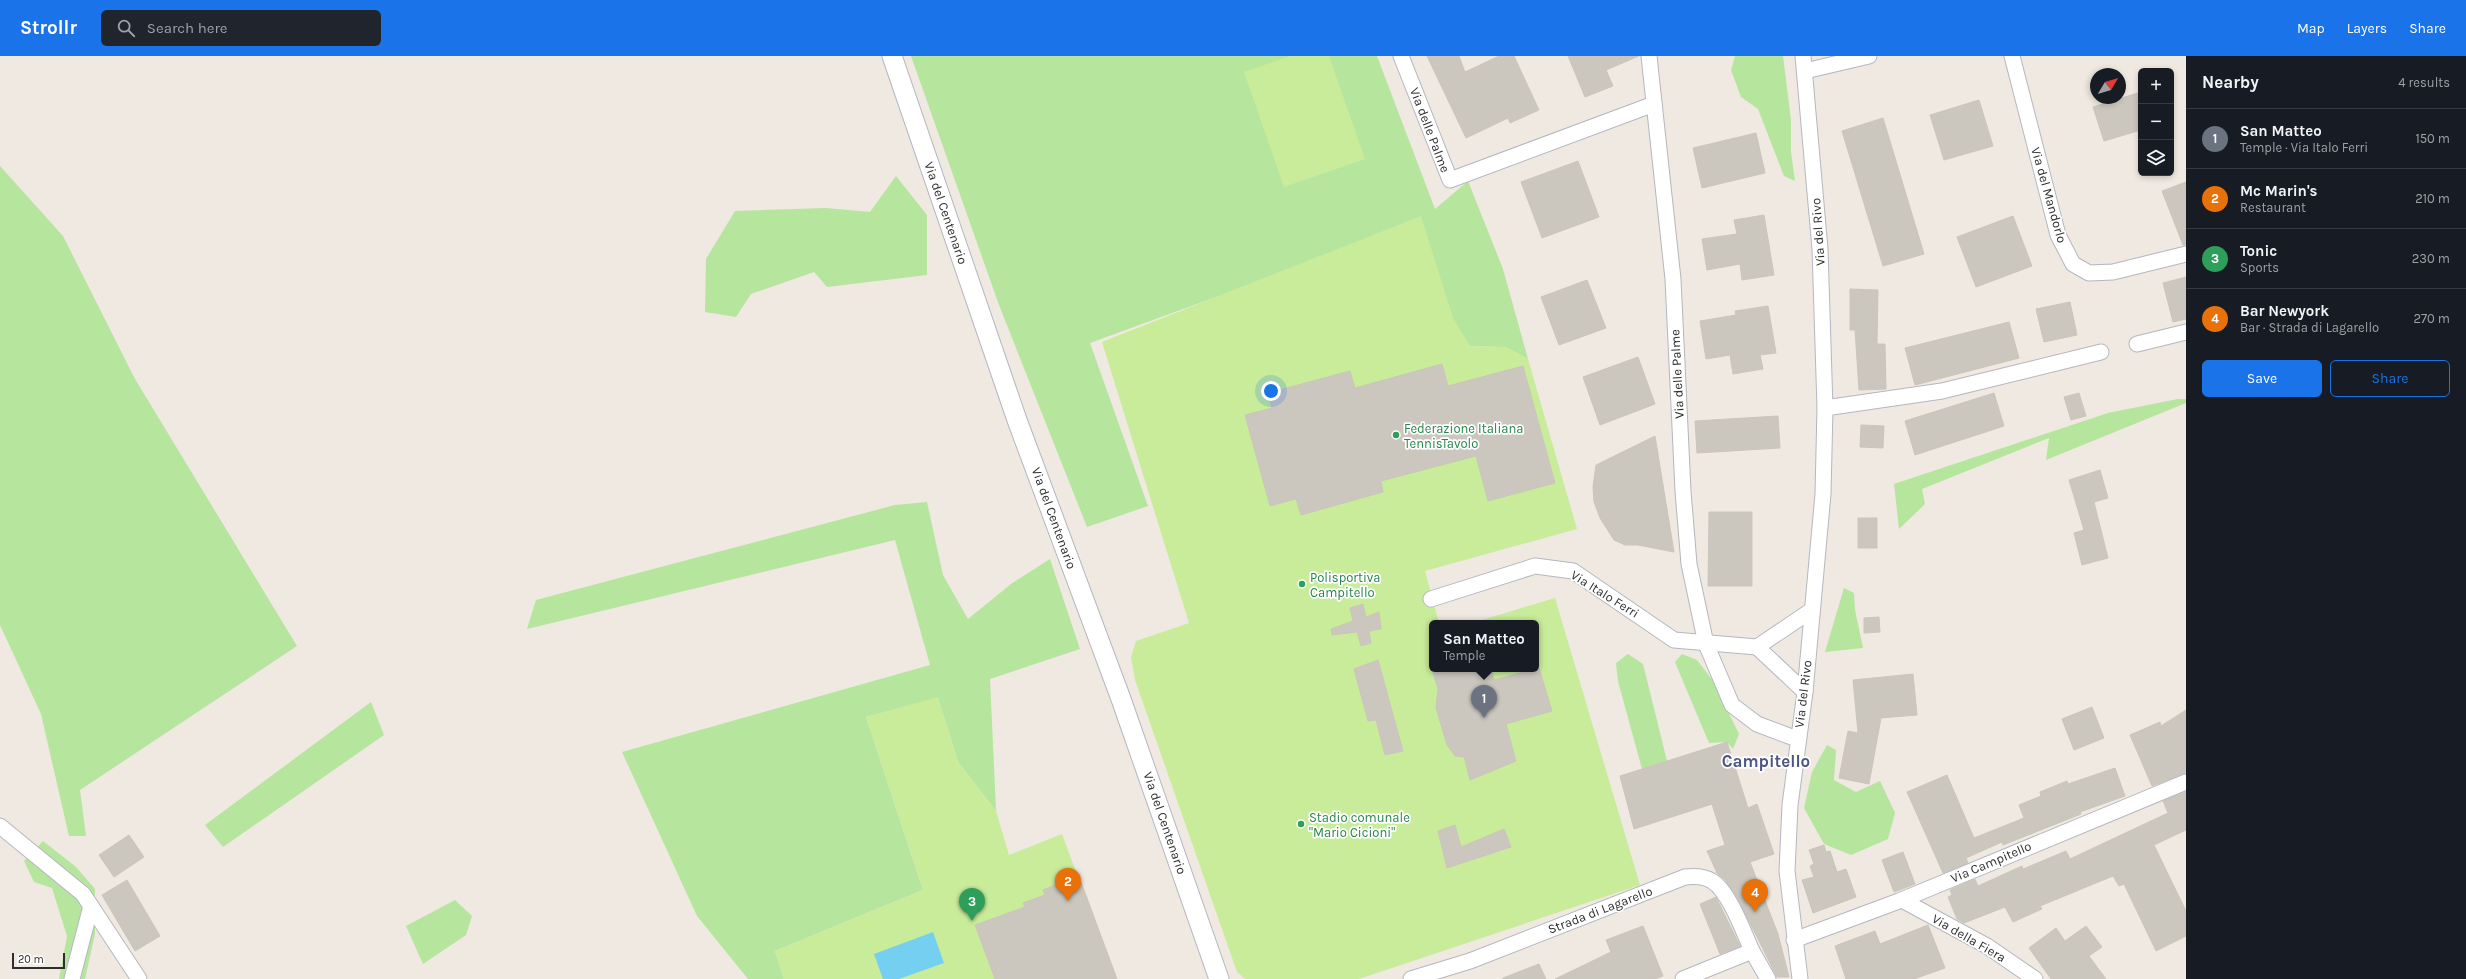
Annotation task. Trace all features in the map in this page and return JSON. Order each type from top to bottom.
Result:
[{"type":"street","name":"Via del Centenario","points":[[892,56],[1018,420],[1122,699],[1219,979]]},
{"type":"street","name":"Via delle Palme","points":[[1401,56],[1450,180],[1654,104]]},
{"type":"street","name":"Via delle Palme","points":[[1649,56],[1673,279],[1689,564],[1706,644],[1732,705],[1757,724],[1797,739]]},
{"type":"street","name":"Via del Rivo","points":[[1800,979],[1794,940],[1787,871],[1790,805],[1797,739],[1805,692],[1823,494],[1825,408],[1820,249],[1803,56]]},
{"type":"street","points":[[1805,71],[1869,56]]},
{"type":"street","name":"Via del Mandorlo","points":[[2012,56],[2058,235],[2073,264],[2089,273],[2113,272],[2186,254]]},
{"type":"street","points":[[2137,344],[2186,332]]},
{"type":"street","points":[[1825,408],[1942,391],[2101,352]]},
{"type":"street","name":"Via Italo Ferri","points":[[1431,599],[1535,566],[1572,571],[1674,640],[1706,644]]},
{"type":"street","points":[[1706,644],[1757,647],[1812,610]]},
{"type":"street","points":[[1757,647],[1805,692]]},
{"type":"street","name":"Via Campitello","points":[[1794,940],[1902,900],[2186,782]]},
{"type":"street","points":[[0,826],[83,894],[139,979]]},
{"type":"street","name":"Strada di Lagarello","points":[[1411,979],[1478,958],[1685,876],[1699,876],[1712,880],[1723,890],[1752,951],[1768,979]]},
{"type":"street","name":"Via della Fiera","points":[[1902,900],[1987,946],[2035,979]]},
{"type":"street","points":[[72,979],[91,906]]},
{"type":"street","points":[[1683,979],[1752,951]]},
{"type":"green space","points":[[911,56],[1377,56],[1435,209],[1468,181],[1503,269],[1528,359],[1505,347],[1470,346],[1260,281],[1090,343],[1148,506],[1087,527],[999,305]]},
{"type":"green space","points":[[1290,56],[1329,56],[1365,159],[1284,187],[1244,72]]},
{"type":"green space","points":[[1735,56],[1783,56],[1791,120],[1791,152],[1795,181],[1784,176],[1758,109],[1741,97],[1731,70]]},
{"type":"green space","points":[[0,166],[63,236],[135,379],[297,646],[80,790],[86,836],[69,836],[41,714],[0,625]]},
{"type":"green space","points":[[896,176],[927,215],[927,275],[827,287],[814,272],[751,294],[736,317],[705,312],[706,259],[735,211],[826,208],[870,212]]},
{"type":"green space","name":"Polisportiva Campitello","points":[[1421,216],[1453,318],[1470,346],[1505,347],[1528,359],[1577,529],[1425,571],[1438,620],[1429,620],[1429,672],[1539,672],[1539,620],[1482,620],[1555,598],[1640,885],[1359,979],[1245,979],[1237,972],[1135,680],[1131,657],[1136,641],[1189,623],[1102,342]]},
{"type":"green space","points":[[2178,399],[2186,399],[2186,403],[2046,460],[2049,438],[1922,489],[1925,504],[1899,529],[1894,484],[2108,413]]},
{"type":"green space","points":[[927,502],[943,575],[968,619],[1011,584],[1050,559],[1080,649],[990,679],[996,811],[958,762],[938,698],[866,717],[923,890],[775,951],[784,979],[748,979],[697,916],[622,752],[930,665],[895,540],[527,629],[536,600],[895,505]]},
{"type":"green space","points":[[1844,588],[1854,593],[1855,610],[1863,648],[1825,652]]},
{"type":"green space","points":[[1628,654],[1643,664],[1667,761],[1642,769],[1618,681],[1616,663]]},
{"type":"green space","points":[[1682,654],[1697,660],[1713,681],[1739,734],[1733,749],[1727,742],[1709,743],[1675,662]]},
{"type":"green space","points":[[938,697],[958,762],[996,811],[1009,855],[1062,834],[1116,979],[784,979],[775,951],[923,890],[866,717]]},
{"type":"green space","points":[[371,702],[384,735],[223,847],[205,825]]},
{"type":"green space","points":[[1827,745],[1836,750],[1834,780],[1856,792],[1880,781],[1895,813],[1888,839],[1851,855],[1824,844],[1804,808],[1812,772]]},
{"type":"green space","points":[[43,841],[76,867],[95,889],[95,934],[85,979],[59,979],[67,936],[52,888],[34,882],[24,861]]},
{"type":"green space","points":[[455,900],[472,916],[466,935],[423,964],[406,926]]},
{"type":"water","points":[[933,932],[944,963],[899,979],[883,979],[874,954]]},
{"type":"building","points":[[1427,56],[1459,56],[1465,72],[1499,56],[1514,56],[1539,110],[1510,123],[1508,118],[1466,138]]},
{"type":"building","points":[[1568,56],[1639,56],[1606,70],[1613,86],[1585,97]]},
{"type":"building","points":[[2138,93],[2138,131],[2104,141],[2093,107],[2103,104],[2126,104],[2126,97]]},
{"type":"building","points":[[1979,100],[1993,146],[1944,160],[1930,115]]},
{"type":"building","points":[[1883,118],[1924,254],[1883,266],[1842,131]]},
{"type":"building","points":[[1756,133],[1765,173],[1702,188],[1693,148]]},
{"type":"building","points":[[1578,161],[1599,217],[1542,238],[1521,182]]},
{"type":"building","points":[[2186,182],[2186,245],[2183,245],[2162,191]]},
{"type":"building","points":[[1764,215],[1774,275],[1742,280],[1740,264],[1707,270],[1702,239],[1737,234],[1734,220]]},
{"type":"building","points":[[2013,216],[2032,266],[1976,287],[1957,237]]},
{"type":"building","points":[[2186,277],[2186,319],[2173,322],[2163,283]]},
{"type":"building","points":[[1587,280],[1606,328],[1559,345],[1541,297]]},
{"type":"building","points":[[1850,289],[1878,290],[1877,344],[1885,344],[1886,389],[1859,390],[1855,330],[1850,330]]},
{"type":"building","points":[[2070,302],[2077,335],[2044,342],[2036,309]]},
{"type":"building","points":[[1768,306],[1776,353],[1760,355],[1763,369],[1733,374],[1730,355],[1706,359],[1700,321],[1736,315],[1735,311]]},
{"type":"building","points":[[2009,322],[2019,358],[1915,385],[1905,348]]},
{"type":"building","points":[[1638,357],[1655,404],[1600,425],[1583,377]]},
{"type":"building","name":"Federazione Italiana TennisTavolo","points":[[1442,364],[1448,386],[1523,366],[1555,483],[1488,501],[1476,456],[1381,481],[1383,492],[1301,515],[1296,499],[1270,506],[1245,415],[1272,408],[1268,393],[1350,371],[1355,388]]},
{"type":"building","points":[[1994,393],[2004,426],[1915,455],[1905,421]]},
{"type":"building","points":[[2079,393],[2086,416],[2071,420],[2064,397]]},
{"type":"building","points":[[1778,416],[1780,448],[1697,453],[1695,421]]},
{"type":"building","points":[[1861,425],[1884,426],[1883,448],[1860,447]]},
{"type":"building","points":[[1655,436],[1674,552],[1638,545],[1625,545],[1614,540],[1600,518],[1594,502],[1593,487],[1596,465]]},
{"type":"building","points":[[2100,470],[2108,498],[2094,502],[2108,558],[2082,565],[2074,533],[2084,530],[2069,480]]},
{"type":"building","points":[[1709,512],[1752,512],[1752,586],[1708,586]]},
{"type":"building","points":[[1858,518],[1877,518],[1877,548],[1858,548]]},
{"type":"building","points":[[1363,604],[1366,617],[1379,612],[1381,629],[1369,631],[1371,643],[1361,646],[1357,632],[1332,635],[1331,629],[1353,621],[1350,608]]},
{"type":"building","points":[[1879,617],[1880,632],[1864,633],[1864,618]]},
{"type":"building","points":[[1378,660],[1403,751],[1385,755],[1376,720],[1368,721],[1354,669]]},
{"type":"building","points":[[1539,668],[1552,711],[1506,724],[1516,761],[1470,780],[1464,757],[1455,756],[1447,745],[1436,708],[1438,689],[1433,672],[1492,672],[1494,680],[1524,672],[1539,672]]},
{"type":"building","points":[[1913,674],[1917,715],[1881,718],[1869,784],[1839,778],[1848,731],[1858,733],[1853,680]]},
{"type":"building","points":[[2092,707],[2104,738],[2074,750],[2062,719]]},
{"type":"building","points":[[2186,710],[2186,773],[2152,786],[2130,735],[2160,722],[2161,726]]},
{"type":"building","points":[[1727,742],[1748,808],[1757,804],[1774,854],[1750,862],[1778,934],[1789,977],[1777,977],[1738,899],[1725,880],[1717,873],[1707,851],[1725,845],[1712,804],[1634,829],[1620,776]]},
{"type":"building","points":[[2115,768],[2125,796],[2080,812],[2081,814],[2003,845],[2002,842],[1966,858],[1968,863],[1943,873],[1907,792],[1947,775],[1974,838],[2024,818],[2019,805],[2041,796],[2040,792],[2067,781],[2068,784]]},
{"type":"building","points":[[2186,792],[2186,830],[2154,845],[2186,911],[2186,936],[2156,951],[2124,884],[2119,886],[2113,876],[2040,906],[2042,909],[2013,922],[2005,907],[1964,923],[1957,919],[1948,897],[1952,895],[1950,890],[1975,879],[1978,886],[2022,866],[2023,869],[2066,851],[2070,859],[2168,813],[2163,801]]},
{"type":"building","points":[[1455,825],[1461,847],[1504,829],[1511,847],[1447,868],[1438,831]]},
{"type":"building","points":[[129,835],[144,857],[114,877],[99,855]]},
{"type":"building","points":[[1824,845],[1826,852],[1830,851],[1837,872],[1846,869],[1856,897],[1813,913],[1802,880],[1814,877],[1810,866],[1814,864],[1809,850]]},
{"type":"building","points":[[1903,852],[1915,884],[1894,892],[1882,860]]},
{"type":"building","points":[[127,880],[160,936],[135,951],[102,895]]},
{"type":"building","points":[[1081,882],[1117,979],[995,979],[975,925],[1025,907],[1023,903],[1045,895],[1043,890],[1058,884],[1060,890]]},
{"type":"building","points":[[1716,897],[1740,946],[1720,954],[1700,904]]},
{"type":"building","points":[[1928,925],[1945,968],[1914,979],[1846,979],[1835,946],[1875,931],[1880,944]]},
{"type":"building","points":[[1643,926],[1663,976],[1655,979],[1555,979],[1611,952],[1606,940]]},
{"type":"building","points":[[2086,926],[2102,947],[2089,956],[2106,979],[2051,979],[2029,948],[2056,928],[2065,941]]},
{"type":"building","points":[[1539,964],[1546,979],[1503,979],[1503,978]]},
{"type":"place","name":"Federazione Italiana TennisTavolo","points":[[1396,435]]},
{"type":"place","name":"Polisportiva Campitello","points":[[1302,584]]},
{"type":"place","name":"San Matteo","points":[[1484,718]]},
{"type":"place","name":"Stadio comunale \"Mario Cicioni\"","points":[[1301,824]]},
{"type":"place","name":"Mc Marin's","points":[[1068,901]]},
{"type":"place","name":"Bar Newyork","points":[[1755,912]]},
{"type":"place","name":"Tonic","points":[[972,921]]},
{"type":"district","name":"Campitello","points":[[1766,761]]}]
